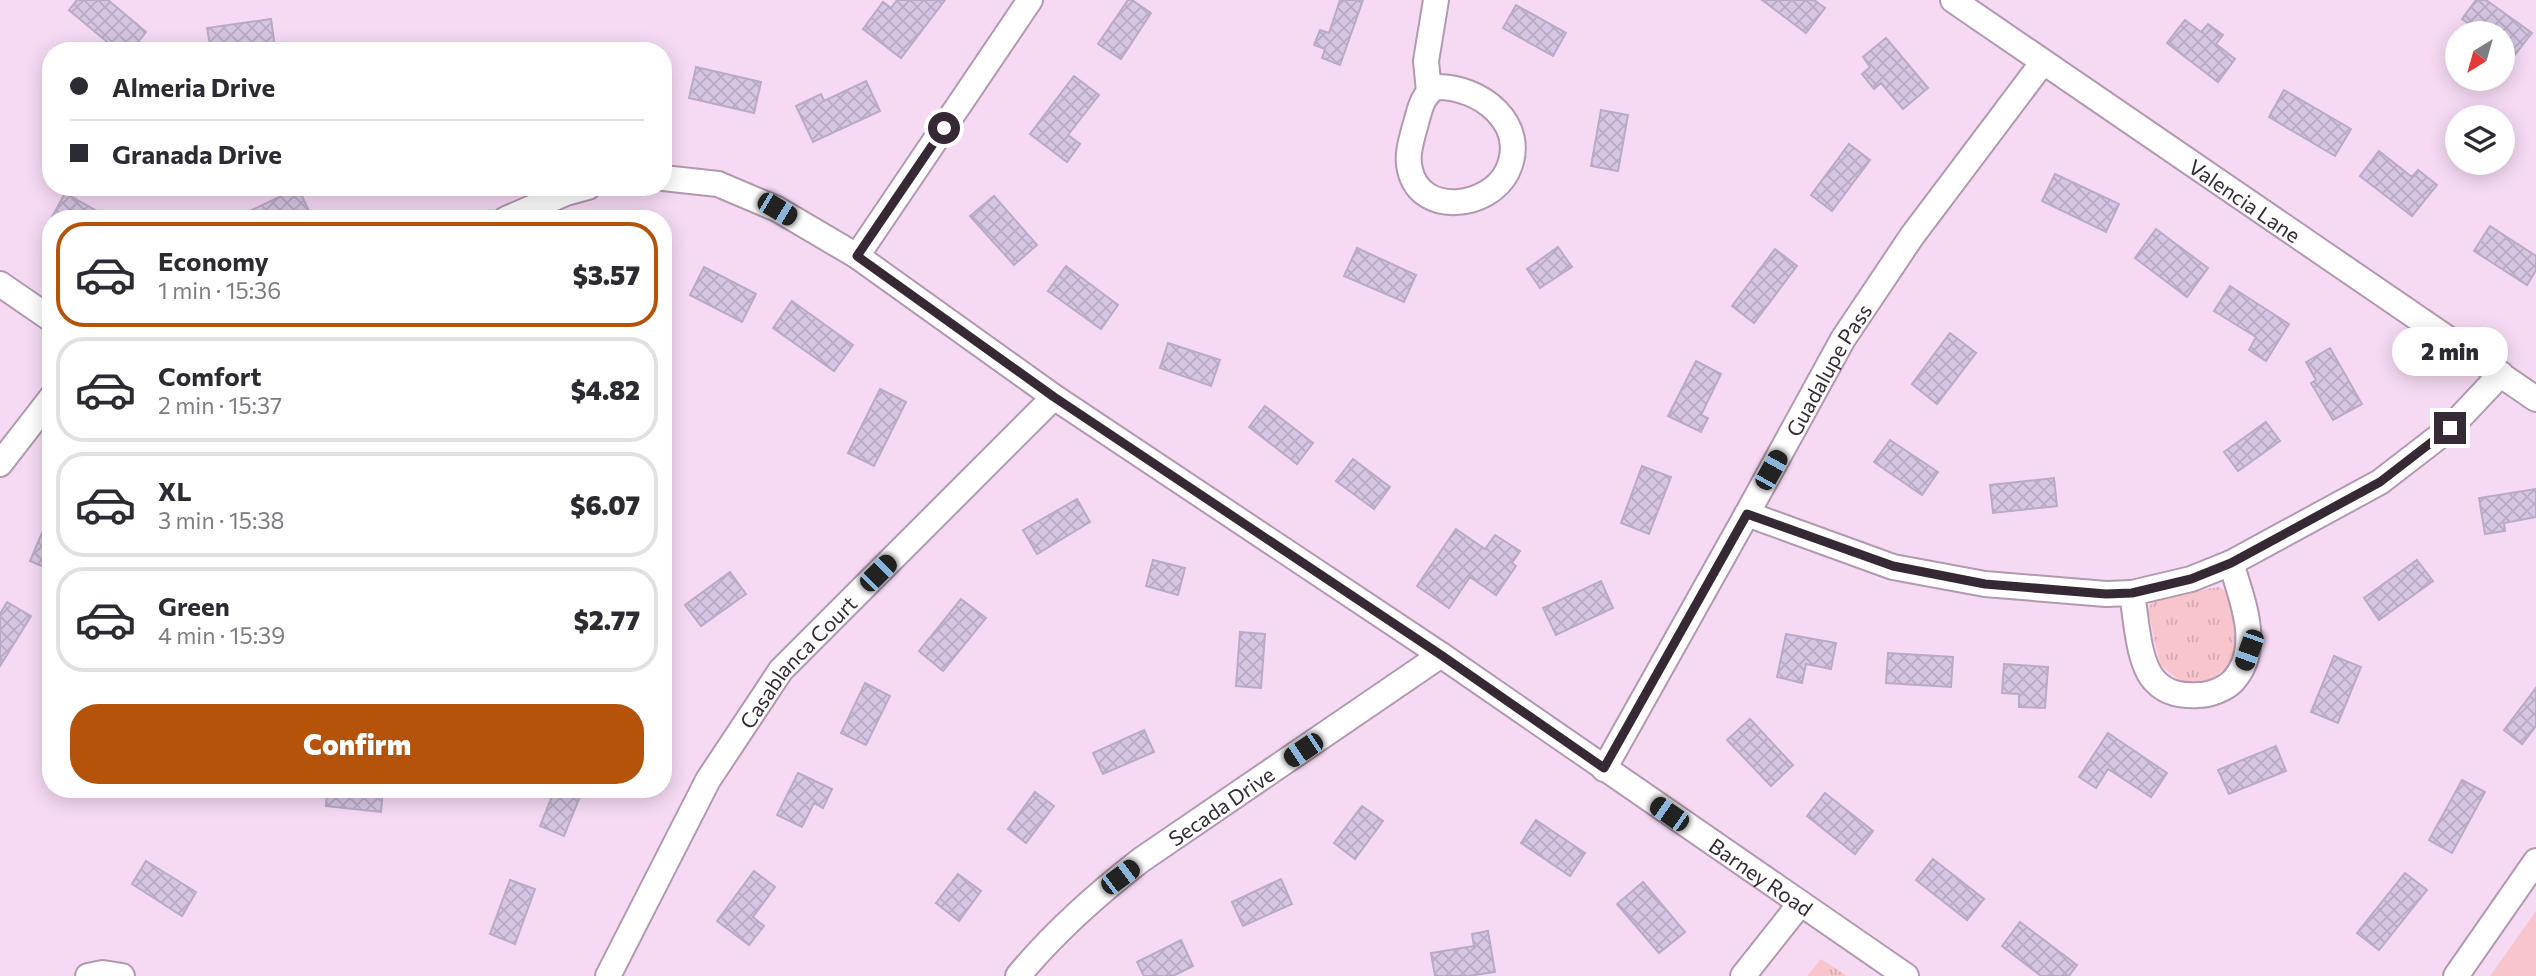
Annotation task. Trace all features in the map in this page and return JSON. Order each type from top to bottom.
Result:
[{"type":"street","points":[[857,256],[1030,0]]},
{"type":"street","points":[[1429,91],[1444,87],[1483,99],[1493,106],[1508,125],[1511,162],[1499,183],[1480,198],[1455,203],[1432,197],[1421,190],[1410,172],[1410,144],[1423,100],[1429,91],[1426,61],[1436,0]]},
{"type":"street","name":"Valencia Lane","points":[[1953,0],[2536,399]]},
{"type":"street","name":"Guadalupe Pass","points":[[1604,768],[1843,339],[1912,236],[2043,62]]},
{"type":"street","name":"Barney Road","points":[[672,179],[718,184],[777,209],[857,256],[1054,397],[1441,655],[1906,976]]},
{"type":"street","points":[[527,210],[559,196]]},
{"type":"street","points":[[0,284],[42,313]]},
{"type":"street","points":[[1747,514],[1893,566],[1985,584],[2106,594],[2132,593],[2191,579],[2231,563],[2380,482],[2450,428],[2501,374]]},
{"type":"street","name":"Casablanca Court","points":[[608,976],[708,780],[781,670],[1054,397]]},
{"type":"street","points":[[0,464],[42,410]]},
{"type":"street","points":[[2132,593],[2143,658],[2154,680],[2174,694],[2203,695],[2228,686],[2241,672],[2249,650],[2248,620],[2231,563]]},
{"type":"street","name":"Secada Drive","points":[[1018,976],[1060,928],[1130,868],[1441,655]]},
{"type":"street","points":[[2456,976],[2536,860]]},
{"type":"street","points":[[1743,976],[1800,904]]},
{"type":"street","points":[[88,976],[103,973],[122,976]]},
{"type":"green space","points":[[2218,587],[2229,593],[2236,615],[2238,638],[2231,663],[2213,679],[2183,683],[2160,665],[2148,610],[2154,599]]},
{"type":"green space","points":[[2536,911],[2536,976],[2490,976]]},
{"type":"green space","points":[[1821,959],[1847,976],[1807,976]]},
{"type":"building","points":[[77,0],[108,0],[146,32],[138,42],[107,42],[69,10]]},
{"type":"building","points":[[897,0],[945,0],[901,58],[863,29],[883,2],[891,8]]},
{"type":"building","points":[[1128,0],[1151,13],[1121,59],[1098,44]]},
{"type":"building","points":[[1340,0],[1363,0],[1340,65],[1322,58],[1325,49],[1314,45],[1320,30],[1329,33]]},
{"type":"building","points":[[1762,0],[1814,0],[1825,8],[1806,33]]},
{"type":"building","points":[[2476,0],[2486,0],[2532,33],[2515,55],[2515,21],[2462,19]]},
{"type":"building","points":[[1516,5],[1566,33],[1553,56],[1503,28]]},
{"type":"building","points":[[271,19],[274,42],[209,42],[207,28]]},
{"type":"building","points":[[2185,20],[2201,32],[2208,24],[2223,35],[2216,44],[2235,59],[2218,82],[2167,43]]},
{"type":"building","points":[[1886,38],[1928,88],[1903,109],[1881,83],[1874,89],[1862,74],[1870,67],[1863,57]]},
{"type":"building","points":[[696,67],[761,82],[754,113],[689,98]]},
{"type":"building","points":[[1074,76],[1099,95],[1068,135],[1080,144],[1067,162],[1030,134]]},
{"type":"building","points":[[866,81],[880,111],[813,142],[796,106],[821,94],[824,101]]},
{"type":"building","points":[[2284,90],[2351,129],[2335,156],[2269,117]]},
{"type":"building","points":[[1601,110],[1628,115],[1618,171],[1591,166]]},
{"type":"building","points":[[1849,144],[1870,160],[1832,211],[1811,195]]},
{"type":"building","points":[[2379,151],[2412,177],[2418,170],[2437,185],[2412,216],[2360,176]]},
{"type":"building","points":[[2055,174],[2119,204],[2106,232],[2042,201]]},
{"type":"building","points":[[63,196],[70,196],[95,210],[56,210]]},
{"type":"building","points":[[281,196],[302,196],[309,210],[252,210]]},
{"type":"building","points":[[994,196],[1037,245],[1014,265],[970,216]]},
{"type":"building","points":[[2490,226],[2536,256],[2536,270],[2527,285],[2474,251]]},
{"type":"building","points":[[2156,229],[2208,268],[2187,297],[2135,258]]},
{"type":"building","points":[[1558,247],[1572,267],[1540,288],[1527,269]]},
{"type":"building","points":[[1357,248],[1416,275],[1404,302],[1344,276]]},
{"type":"building","points":[[1775,249],[1797,266],[1754,323],[1732,306]]},
{"type":"building","points":[[1066,266],[1118,305],[1101,329],[1048,291]]},
{"type":"building","points":[[704,267],[756,294],[742,322],[690,295]]},
{"type":"building","points":[[2230,286],[2289,324],[2266,361],[2249,350],[2256,337],[2214,311]]},
{"type":"building","points":[[792,301],[853,345],[834,371],[773,328]]},
{"type":"building","points":[[1950,333],[1976,353],[1937,404],[1912,384]]},
{"type":"building","points":[[1168,343],[1220,360],[1211,386],[1160,368]]},
{"type":"building","points":[[2330,348],[2362,404],[2333,420],[2311,383],[2316,380],[2306,362]]},
{"type":"building","points":[[1696,361],[1721,374],[1701,415],[1708,418],[1701,432],[1668,416]]},
{"type":"building","points":[[880,389],[906,402],[874,466],[848,453]]},
{"type":"building","points":[[1265,406],[1313,443],[1297,464],[1249,427]]},
{"type":"building","points":[[2266,422],[2280,441],[2238,471],[2224,452]]},
{"type":"building","points":[[1890,440],[1938,472],[1922,495],[1874,462]]},
{"type":"building","points":[[1353,459],[1390,487],[1374,509],[1336,481]]},
{"type":"building","points":[[1642,466],[1671,477],[1649,534],[1621,523]]},
{"type":"building","points":[[2054,478],[2057,506],[1993,513],[1990,485]]},
{"type":"building","points":[[2536,489],[2536,517],[2504,523],[2505,531],[2485,534],[2479,498]]},
{"type":"building","points":[[1077,499],[1090,522],[1037,554],[1023,530]]},
{"type":"building","points":[[1456,529],[1485,549],[1495,535],[1520,551],[1512,563],[1516,566],[1496,595],[1470,577],[1449,608],[1417,586]]},
{"type":"building","points":[[42,533],[42,566],[30,561]]},
{"type":"building","points":[[1153,560],[1185,568],[1178,595],[1146,586]]},
{"type":"building","points":[[2417,560],[2433,581],[2379,620],[2364,598]]},
{"type":"building","points":[[730,572],[746,594],[701,626],[685,605]]},
{"type":"building","points":[[1601,581],[1613,608],[1556,635],[1543,608]]},
{"type":"building","points":[[961,599],[986,618],[943,671],[919,651]]},
{"type":"building","points":[[7,602],[31,616],[0,666],[0,614]]},
{"type":"building","points":[[1240,632],[1265,634],[1261,688],[1236,686]]},
{"type":"building","points":[[1786,634],[1836,643],[1831,669],[1806,664],[1802,683],[1777,677]]},
{"type":"building","points":[[1888,653],[1953,657],[1951,687],[1886,683]]},
{"type":"building","points":[[2334,656],[2361,667],[2338,723],[2311,712]]},
{"type":"building","points":[[2004,664],[2048,667],[2045,708],[2019,707],[2019,694],[2002,693]]},
{"type":"building","points":[[865,683],[890,696],[866,745],[841,733]]},
{"type":"building","points":[[2536,688],[2536,726],[2522,744],[2504,730]]},
{"type":"building","points":[[1750,719],[1793,765],[1771,786],[1727,740]]},
{"type":"building","points":[[1144,730],[1154,752],[1103,774],[1093,753]]},
{"type":"building","points":[[2108,733],[2167,773],[2151,797],[2108,769],[2096,788],[2079,777]]},
{"type":"building","points":[[2276,746],[2286,771],[2229,794],[2218,770]]},
{"type":"building","points":[[798,773],[832,789],[823,808],[814,803],[802,827],[777,815]]},
{"type":"building","points":[[2462,780],[2485,792],[2452,853],[2429,840]]},
{"type":"building","points":[[1035,792],[1054,806],[1026,843],[1008,829]]},
{"type":"building","points":[[1825,793],[1873,831],[1855,854],[1807,816]]},
{"type":"building","points":[[326,798],[382,798],[381,812],[326,806]]},
{"type":"building","points":[[551,798],[579,798],[564,836],[540,826]]},
{"type":"building","points":[[1362,806],[1383,821],[1355,859],[1334,843]]},
{"type":"building","points":[[1536,820],[1585,853],[1570,876],[1521,843]]},
{"type":"building","points":[[1933,859],[1984,899],[1967,920],[1916,880]]},
{"type":"building","points":[[146,861],[196,892],[182,916],[132,884]]},
{"type":"building","points":[[754,871],[775,887],[753,917],[764,926],[749,945],[717,921]]},
{"type":"building","points":[[2405,873],[2427,890],[2379,950],[2357,933]]},
{"type":"building","points":[[958,874],[981,891],[959,921],[936,903]]},
{"type":"building","points":[[1281,879],[1292,904],[1243,926],[1232,902]]},
{"type":"building","points":[[510,880],[535,889],[515,944],[490,934]]},
{"type":"building","points":[[1643,882],[1685,932],[1659,953],[1617,904]]},
{"type":"building","points":[[2020,922],[2077,965],[2069,976],[2041,976],[2002,946]]},
{"type":"building","points":[[1488,931],[1495,972],[1468,976],[1435,976],[1431,953],[1474,946],[1472,934]]},
{"type":"building","points":[[1181,940],[1193,966],[1173,976],[1144,976],[1137,962]]},
{"type":"route","points":[[944,128],[857,256],[1054,397],[1441,655],[1604,768],[1747,514],[1893,566],[1985,584],[2106,594],[2132,593],[2191,579],[2231,563],[2380,482],[2450,428]]}]
